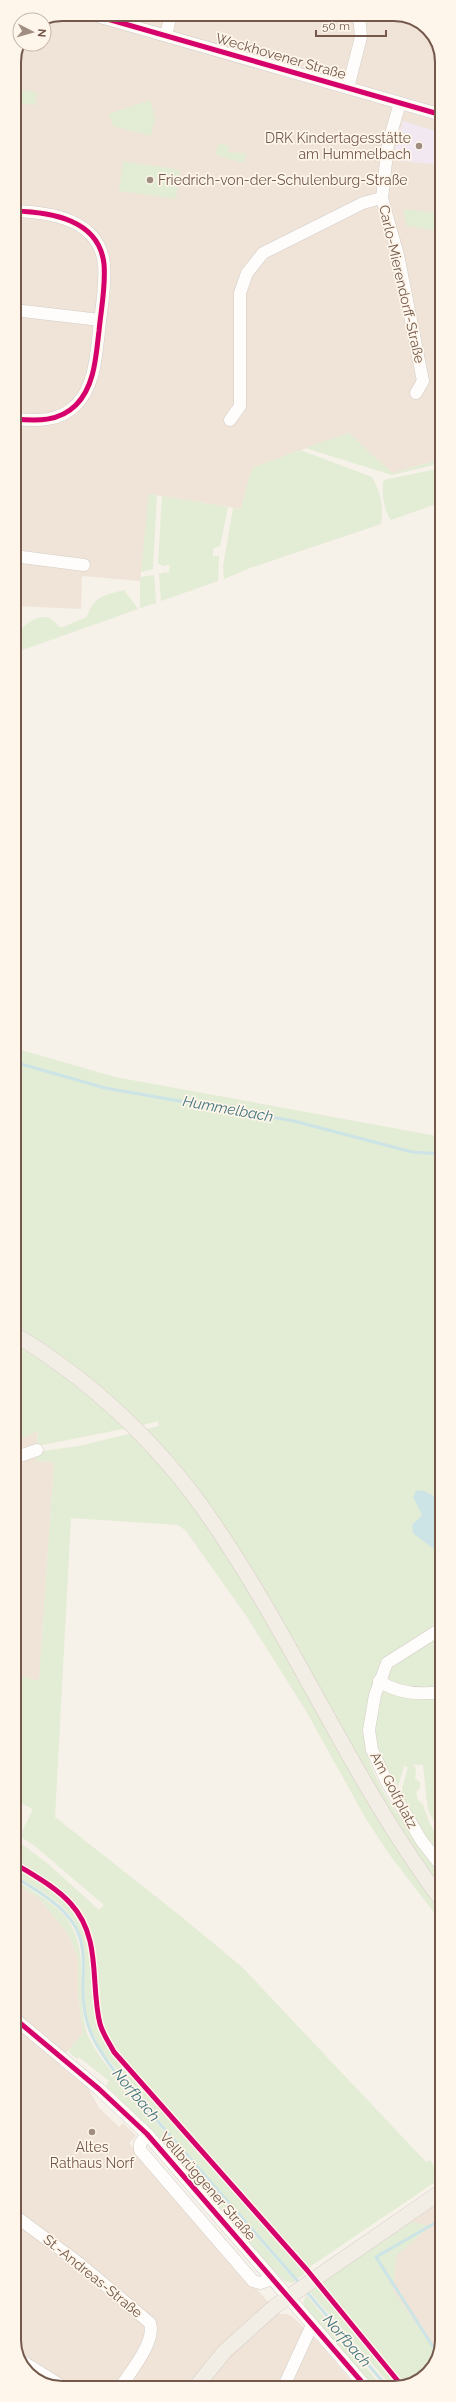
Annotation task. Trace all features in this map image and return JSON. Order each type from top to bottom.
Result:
[{"type":"main road","points":[[21,1339],[70,1371],[116,1410],[155,1450],[205,1511],[271,1615],[372,1798],[395,1835],[435,1891]]},
{"type":"main road","points":[[201,2381],[238,2338],[288,2297],[435,2196]]},
{"type":"street","name":"Weckhovener Straße","points":[[115,21],[435,113]]},
{"type":"street","points":[[166,35],[169,21]]},
{"type":"street","points":[[348,88],[360,42],[359,21]]},
{"type":"street","name":"Carlo-Mierendorff-Straße","points":[[400,103],[388,144],[382,198],[398,255],[422,374],[423,381],[416,393]]},
{"type":"street","points":[[230,420],[240,406],[240,293],[244,278],[254,262],[271,249],[363,203],[382,198]]},
{"type":"street","points":[[21,211],[44,213],[64,218],[81,226],[93,239],[100,251],[104,263],[100,320],[93,374],[87,390],[77,404],[53,419],[21,419]]},
{"type":"street","points":[[21,311],[100,320]]},
{"type":"street","points":[[21,557],[84,564]]},
{"type":"street","points":[[21,1456],[37,1450]]},
{"type":"street","name":"Am Golfplatz","points":[[435,1632],[391,1659],[383,1669],[369,1725],[372,1750],[404,1813],[435,1857]]},
{"type":"street","points":[[379,1681],[403,1692],[417,1694],[435,1693]]},
{"type":"street","name":"Vellbrüggener Straße","points":[[21,2024],[121,2108],[147,2134],[140,2144],[140,2150],[253,2281],[260,2283],[272,2279],[361,2381]]},
{"type":"street","name":"St.-Andreas-Straße","points":[[21,2221],[80,2264],[150,2323],[151,2334],[148,2344],[124,2381]]},
{"type":"street","points":[[286,2381],[312,2325]]},
{"type":"street","points":[[32,2367],[52,2380]]},
{"type":"shaded area","points":[[62,21],[396,21],[409,24],[421,31],[431,44],[435,57],[435,461],[392,473],[349,433],[252,468],[241,509],[150,494],[140,581],[82,576],[81,609],[21,606],[23,52],[52,52],[52,23]]},
{"type":"shaded area","name":"DRK Kindertagesstätte am Hummelbach","points":[[403,121],[435,131],[435,164],[392,160]]},
{"type":"shaded area","points":[[21,1404],[39,1405],[36,1461],[54,1462],[39,1681],[21,1676]]},
{"type":"shaded area","points":[[21,1887],[38,1897],[68,1934],[78,1957],[78,1994],[83,2033],[57,2063],[88,2088],[99,2108],[119,2127],[123,2123],[136,2136],[129,2143],[166,2189],[279,2314],[287,2314],[293,2317],[321,2345],[351,2381],[60,2381],[47,2378],[35,2371],[25,2358],[21,2345]]},
{"type":"shaded area","points":[[435,2201],[434,2349],[393,2291],[396,2256],[429,2227],[407,2221]]},
{"type":"green space","points":[[21,90],[37,92],[36,105],[21,104]]},
{"type":"green space","points":[[150,100],[155,118],[151,136],[113,126],[109,114]]},
{"type":"green space","points":[[219,143],[229,146],[228,152],[247,154],[243,163],[215,155]]},
{"type":"green space","name":"Friedrich-von-der-Schulenburg-Straße","points":[[123,161],[180,170],[176,199],[119,191]]},
{"type":"green space","points":[[403,209],[435,212],[435,231],[407,226]]},
{"type":"green space","points":[[349,433],[392,473],[435,461],[435,465],[392,475],[305,448]]},
{"type":"green space","points":[[300,450],[372,477],[381,500],[381,524],[250,568],[224,579],[223,567],[233,508],[241,509],[252,468]]},
{"type":"green space","points":[[435,469],[435,504],[391,520],[384,501],[384,480]]},
{"type":"green space","points":[[149,494],[157,495],[153,569],[141,572]]},
{"type":"green space","points":[[162,496],[228,507],[220,546],[213,548],[213,557],[219,555],[218,581],[161,601],[159,574],[167,572],[168,575],[170,565],[163,566],[158,563]]},
{"type":"green space","points":[[154,575],[156,603],[140,608],[140,577]]},
{"type":"green space","points":[[124,590],[138,609],[21,651],[21,630],[31,621],[40,617],[46,617],[53,620],[59,627],[63,627],[87,617],[89,610],[96,601],[105,595]]},
{"type":"green space","points":[[21,1050],[115,1077],[435,1136],[435,1823],[428,1810],[423,1765],[413,1764],[416,1769],[415,1779],[420,1782],[420,1788],[416,1792],[418,1800],[423,1805],[435,1833],[435,1852],[433,1851],[432,1843],[424,1838],[424,1831],[421,1830],[403,1798],[400,1796],[408,1767],[404,1766],[398,1787],[385,1762],[381,1763],[365,1735],[366,1749],[370,1764],[377,1780],[396,1811],[435,1866],[435,1883],[424,1868],[330,1712],[143,1430],[159,1426],[158,1421],[139,1426],[21,1333]]},
{"type":"green space","points":[[21,1343],[47,1360],[128,1428],[37,1446],[38,1431],[21,1439]]},
{"type":"green space","points":[[133,1433],[206,1521],[435,1897],[435,1914],[389,1854],[366,1819],[306,1711],[247,1617],[186,1531],[178,1525],[71,1518],[55,1817],[183,1918],[242,1967],[426,2162],[430,2160],[435,2168],[435,2182],[308,2268],[124,2061],[112,2043],[103,2024],[97,1994],[94,1952],[91,1937],[85,1922],[76,1907],[63,1893],[21,1863],[21,1844],[47,1863],[99,1910],[104,1905],[36,1847],[21,1837],[33,1809],[21,1803],[21,1676],[39,1681],[54,1462],[36,1461],[37,1455],[43,1451],[79,1446]]},
{"type":"green space","points":[[21,1868],[59,1895],[72,1908],[82,1924],[88,1940],[91,1957],[100,2027],[107,2044],[218,2173],[307,2272],[297,2279],[191,2159],[103,2053],[91,2030],[87,2018],[85,2005],[83,1946],[76,1924],[69,1914],[57,1902],[21,1878]]},
{"type":"green space","points":[[21,1883],[47,1900],[59,1910],[73,1928],[81,1957],[83,2018],[87,2033],[100,2057],[295,2281],[292,2283],[284,2281],[256,2252],[140,2119],[106,2086],[109,2081],[79,2057],[77,2059],[68,2051],[83,2033],[78,1994],[78,1957],[68,1934],[38,1897],[21,1887]]},
{"type":"green space","points":[[407,2221],[430,2226],[396,2256],[393,2291],[434,2349],[425,2367],[407,2379],[400,2381],[343,2315],[321,2284]]},
{"type":"green space","points":[[318,2287],[334,2309],[396,2381],[387,2381],[310,2292]]},
{"type":"green space","points":[[306,2295],[377,2381],[367,2381],[303,2303]]},
{"type":"water","points":[[422,1490],[435,1497],[435,1550],[413,1533],[412,1525],[422,1515],[413,1497],[416,1491]]},
{"type":"waterway","name":"Hummelbach","points":[[21,1064],[105,1088],[294,1121],[412,1152],[435,1154]]},
{"type":"waterway","name":"Norfbach","points":[[21,1881],[61,1909],[73,1923],[78,1933],[83,1953],[83,1995],[88,2026],[96,2044],[106,2060],[118,2076],[300,2284]]},
{"type":"waterway","points":[[434,2348],[376,2257],[435,2223]]},
{"type":"waterway","name":"Norfbach","points":[[306,2291],[382,2381]]},
{"type":"cycle path","points":[[114,21],[435,113]]},
{"type":"cycle path","points":[[21,212],[43,213],[57,216],[71,221],[83,228],[93,237],[100,249],[104,264],[103,298],[94,370],[87,389],[76,405],[62,415],[39,420],[21,419]]},
{"type":"cycle path","points":[[21,1867],[58,1892],[71,1904],[81,1917],[91,1946],[97,2009],[100,2024],[104,2035],[114,2052],[307,2270],[398,2381]]},
{"type":"cycle path","points":[[21,2024],[99,2089],[147,2134],[361,2381]]},
{"type":"place","name":"DRK Kindertagesstätte am Hummelbach","points":[[419,146]]},
{"type":"place","name":"Friedrich-von-der-Schulenburg-Straße","points":[[150,180]]},
{"type":"place","name":"Altes Rathaus Norf","points":[[92,2132]]}]
